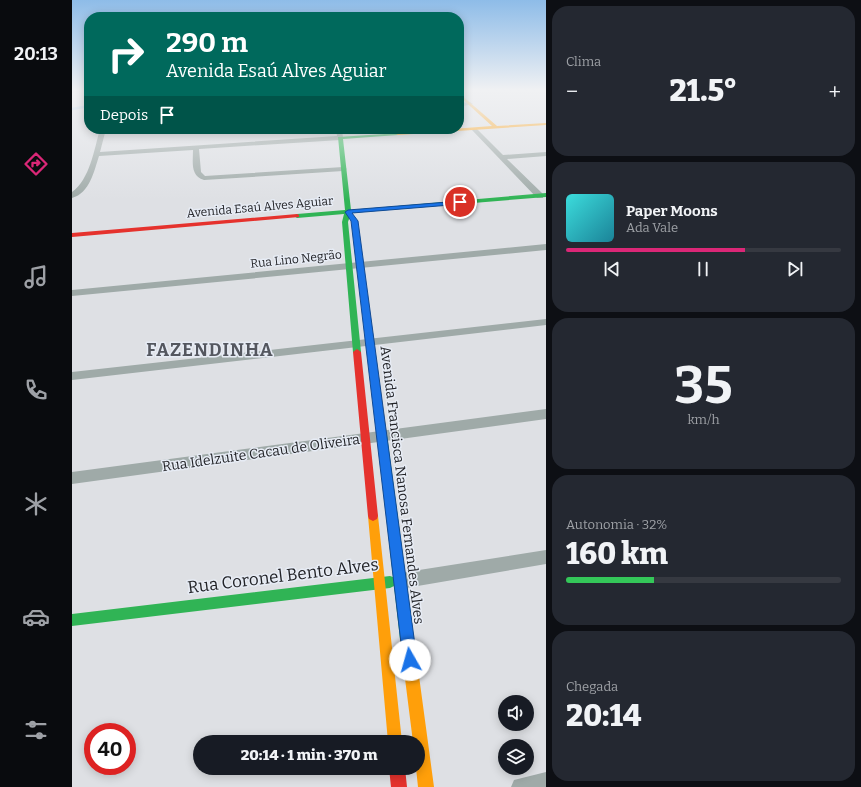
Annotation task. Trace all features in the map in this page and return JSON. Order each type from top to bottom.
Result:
[{"type":"street","points":[[464,129],[500,127]]},
{"type":"street","points":[[474,129],[542,193]]},
{"type":"street","points":[[72,196],[86,184],[102,134]]},
{"type":"street","points":[[96,154],[196,147],[330,134]]},
{"type":"street","name":"Avenida Francisca Nanosa Fernandes Alves","points":[[340,134],[348,209],[355,225],[426,787]]},
{"type":"street","points":[[196,147],[197,172],[204,178],[343,169]]},
{"type":"street","points":[[502,157],[546,154]]},
{"type":"street","name":"Avenida Esaú Alves Aguiar","points":[[72,228],[188,222],[542,193]]},
{"type":"street","name":"Avenida Francisca Nanosa Fernandes Alves","points":[[348,209],[344,222],[394,735]]},
{"type":"street","name":"Avenida Esaú Alves Aguiar","points":[[72,235],[188,222]]},
{"type":"street","name":"Rua Lino Negrão","points":[[72,293],[546,247]]},
{"type":"street","points":[[72,376],[546,322]]},
{"type":"street","name":"Rua Idelzuite Cacau de Oliveira","points":[[72,478],[546,414]]},
{"type":"street","name":"Rua Coronel Bento Alves","points":[[72,620],[400,581],[546,557]]},
{"type":"street","points":[[398,775],[399,787]]},
{"type":"street","points":[[521,787],[546,782]]},
{"type":"traffic: fast","points":[[357,352],[345,222],[348,212],[340,138],[398,134]]},
{"type":"traffic: fast","points":[[297,216],[546,195]]},
{"type":"traffic: fast","points":[[382,435],[407,639]]},
{"type":"traffic: fast","points":[[72,620],[390,582]]},
{"type":"traffic: slow","points":[[464,130],[506,127]]},
{"type":"traffic: slow","points":[[357,239],[382,435]]},
{"type":"traffic: slow","points":[[373,516],[394,735]]},
{"type":"traffic: slow","points":[[407,639],[426,787]]},
{"type":"traffic: jam","points":[[72,235],[297,216]]},
{"type":"traffic: jam","points":[[357,352],[373,516]]},
{"type":"traffic: jam","points":[[398,775],[399,787]]},
{"type":"district","name":"FAZENDINHA","points":[[210,350]]},
{"type":"route","points":[[410,660],[355,221],[348,212],[460,202]]}]
